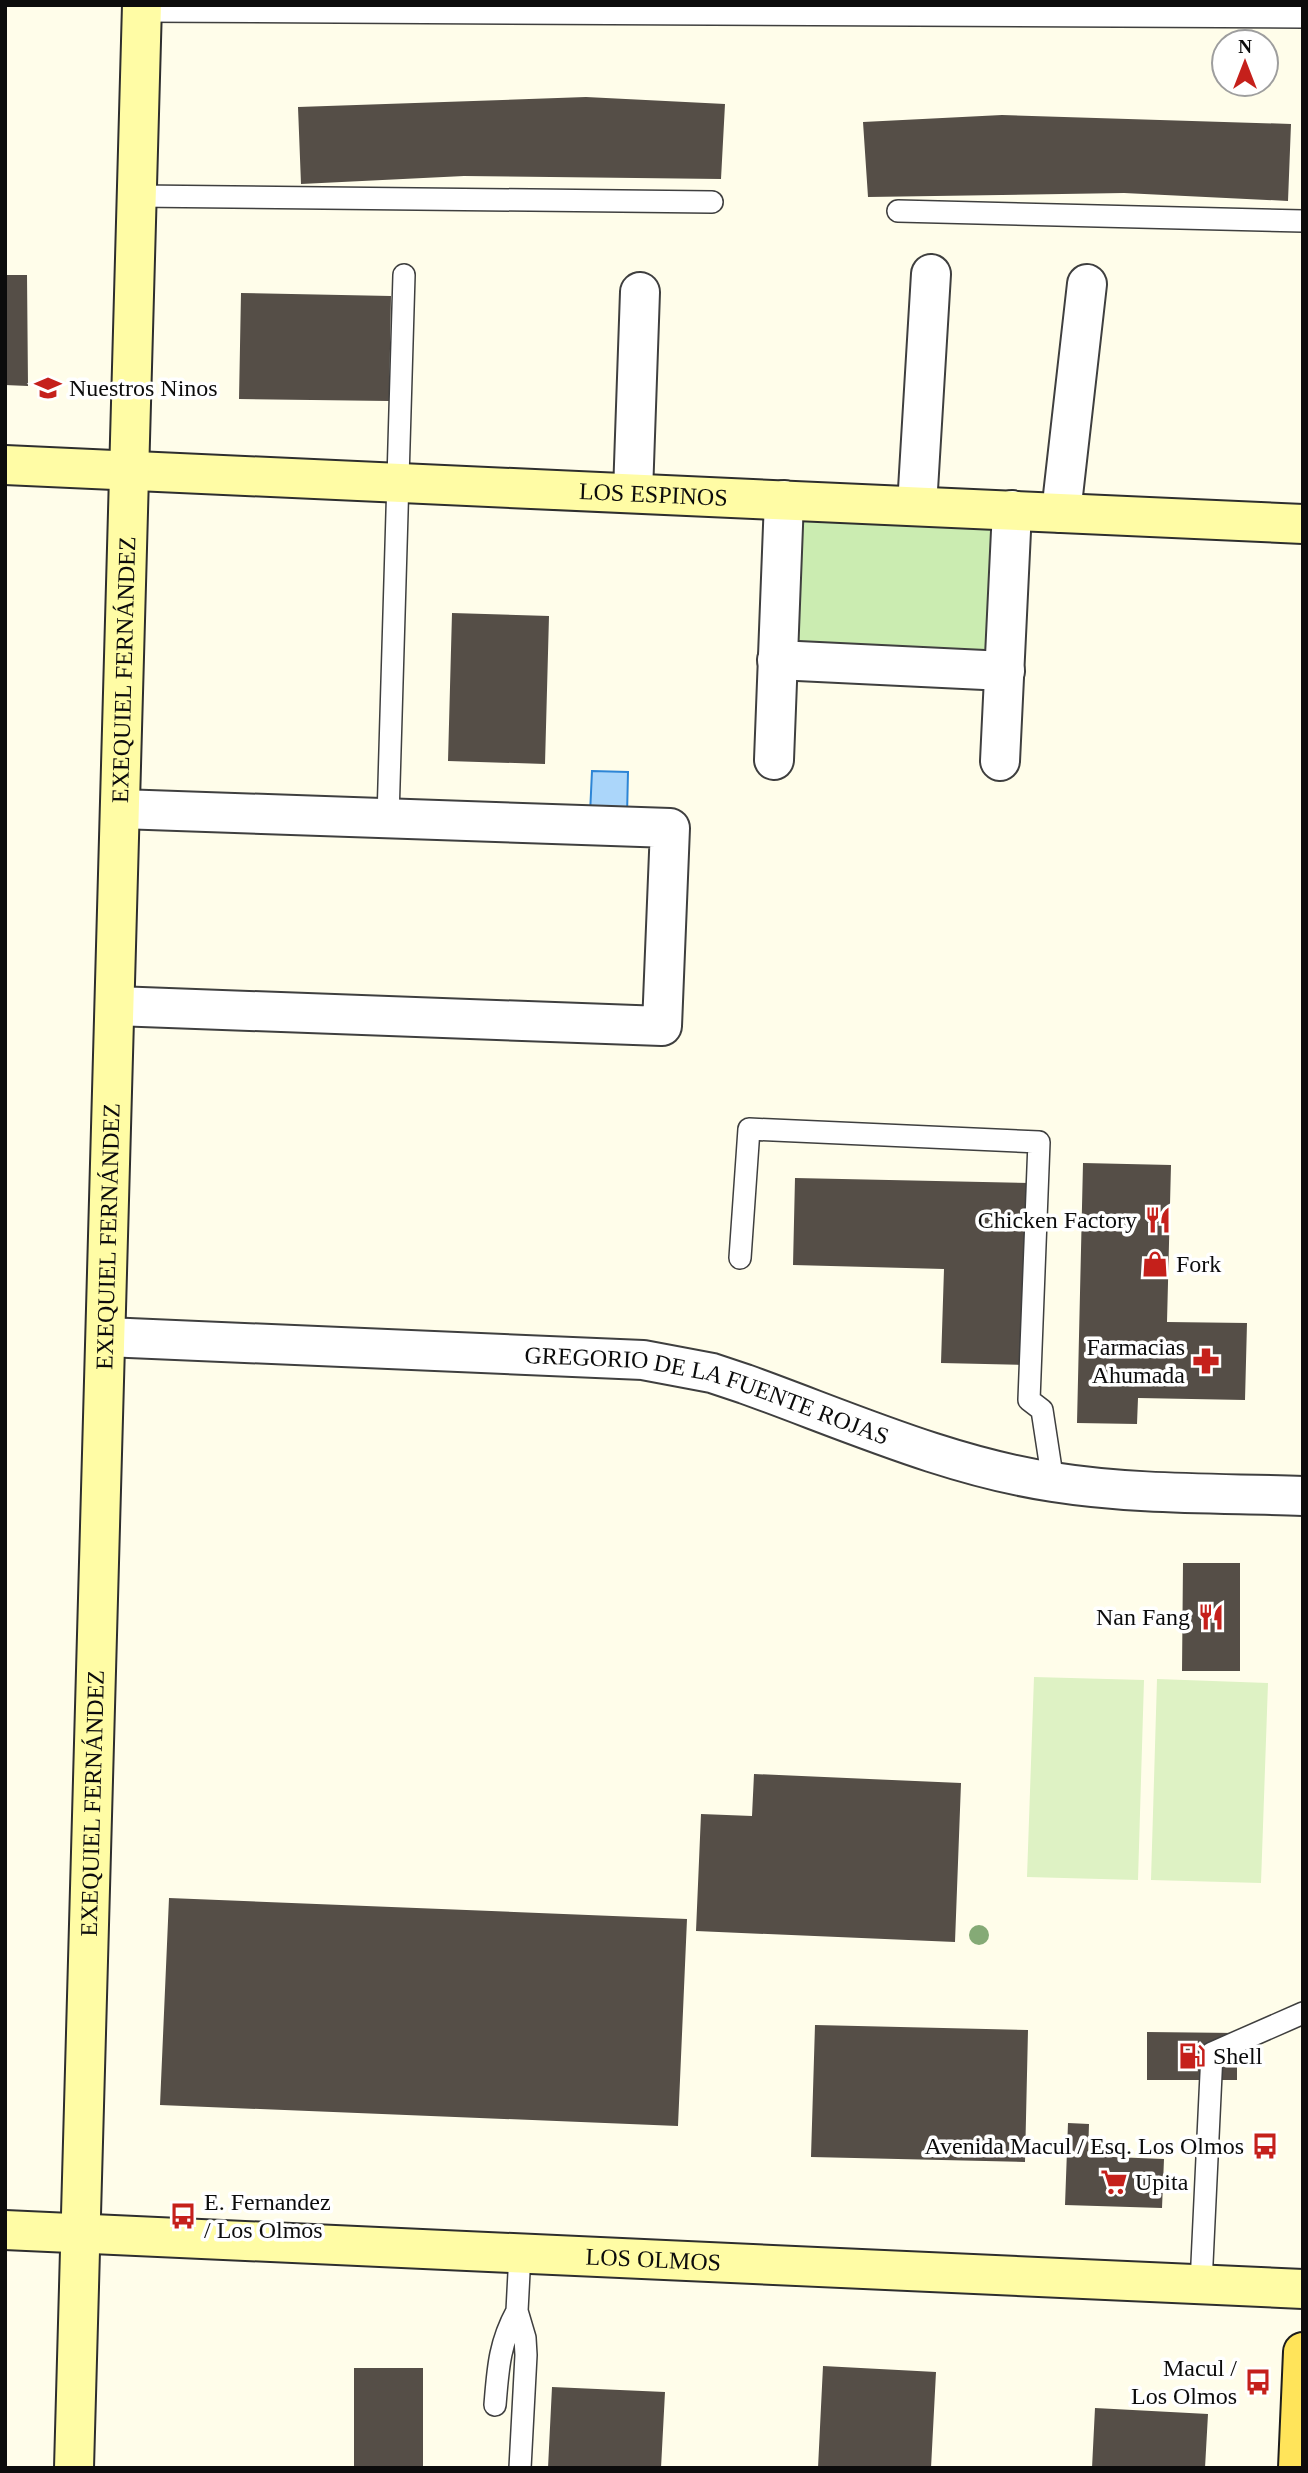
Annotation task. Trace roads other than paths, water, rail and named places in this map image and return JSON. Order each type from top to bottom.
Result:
[{"type":"main road","points":[[1298,2468],[1303,2352]]},
{"type":"street","name":"EXEQUIEL FERNÁNDEZ","points":[[74,2468],[142,8]]},
{"type":"street","points":[[917,506],[931,274]]},
{"type":"street","points":[[1061,513],[1087,284]]},
{"type":"street","points":[[632,493],[640,292]]},
{"type":"street","name":"LOS ESPINOS","points":[[5,465],[1303,524]]},
{"type":"street","points":[[774,760],[784,500]]},
{"type":"street","points":[[1000,761],[1012,510]]},
{"type":"street","points":[[777,660],[1004,671]]},
{"type":"street","points":[[115,1006],[662,1026],[670,828],[120,809]]},
{"type":"street","name":"GREGORIO DE LA FUENTE ROJAS","points":[[106,1337],[643,1360],[712,1373],[947,1457],[996,1471],[1053,1482],[1113,1489],[1303,1496]]},
{"type":"street","name":"LOS OLMOS","points":[[5,2230],[1303,2289]]},
{"type":"lane","points":[[142,8],[1303,17]]},
{"type":"lane","points":[[137,196],[712,202]]},
{"type":"lane","points":[[898,211],[1303,221]]},
{"type":"lane","points":[[388,818],[404,275]]},
{"type":"lane","points":[[740,1258],[749,1129],[1039,1142],[1029,1400],[1042,1410],[1053,1482]]},
{"type":"lane","points":[[1201,2284],[1212,2053],[1303,2013]]},
{"type":"lane","points":[[520,2253],[517,2311],[525,2338],[526,2355],[520,2468]]},
{"type":"lane","points":[[495,2405],[501,2347],[517,2311]]},
{"type":"water","points":[[592,771],[628,772],[627,816],[590,814]]},
{"type":"place","name":"Nuestros Ninos","points":[[48,388]]},
{"type":"place","name":"Chicken Factory","points":[[1158,1220]]},
{"type":"place","name":"Fork","points":[[1155,1264]]},
{"type":"place","name":"Farmacias Ahumada","points":[[1206,1361]]},
{"type":"place","name":"Nan Fang","points":[[1211,1617]]},
{"type":"place","name":"Shell","points":[[1192,2056]]},
{"type":"place","name":"Avenida Macul / Esq. Los Olmos","points":[[1265,2146]]},
{"type":"place","name":"Upita","points":[[1114,2182]]},
{"type":"place","name":"E. Fernandez / Los Olmos","points":[[183,2216]]},
{"type":"place","name":"Macul / Los Olmos","points":[[1258,2382]]}]
